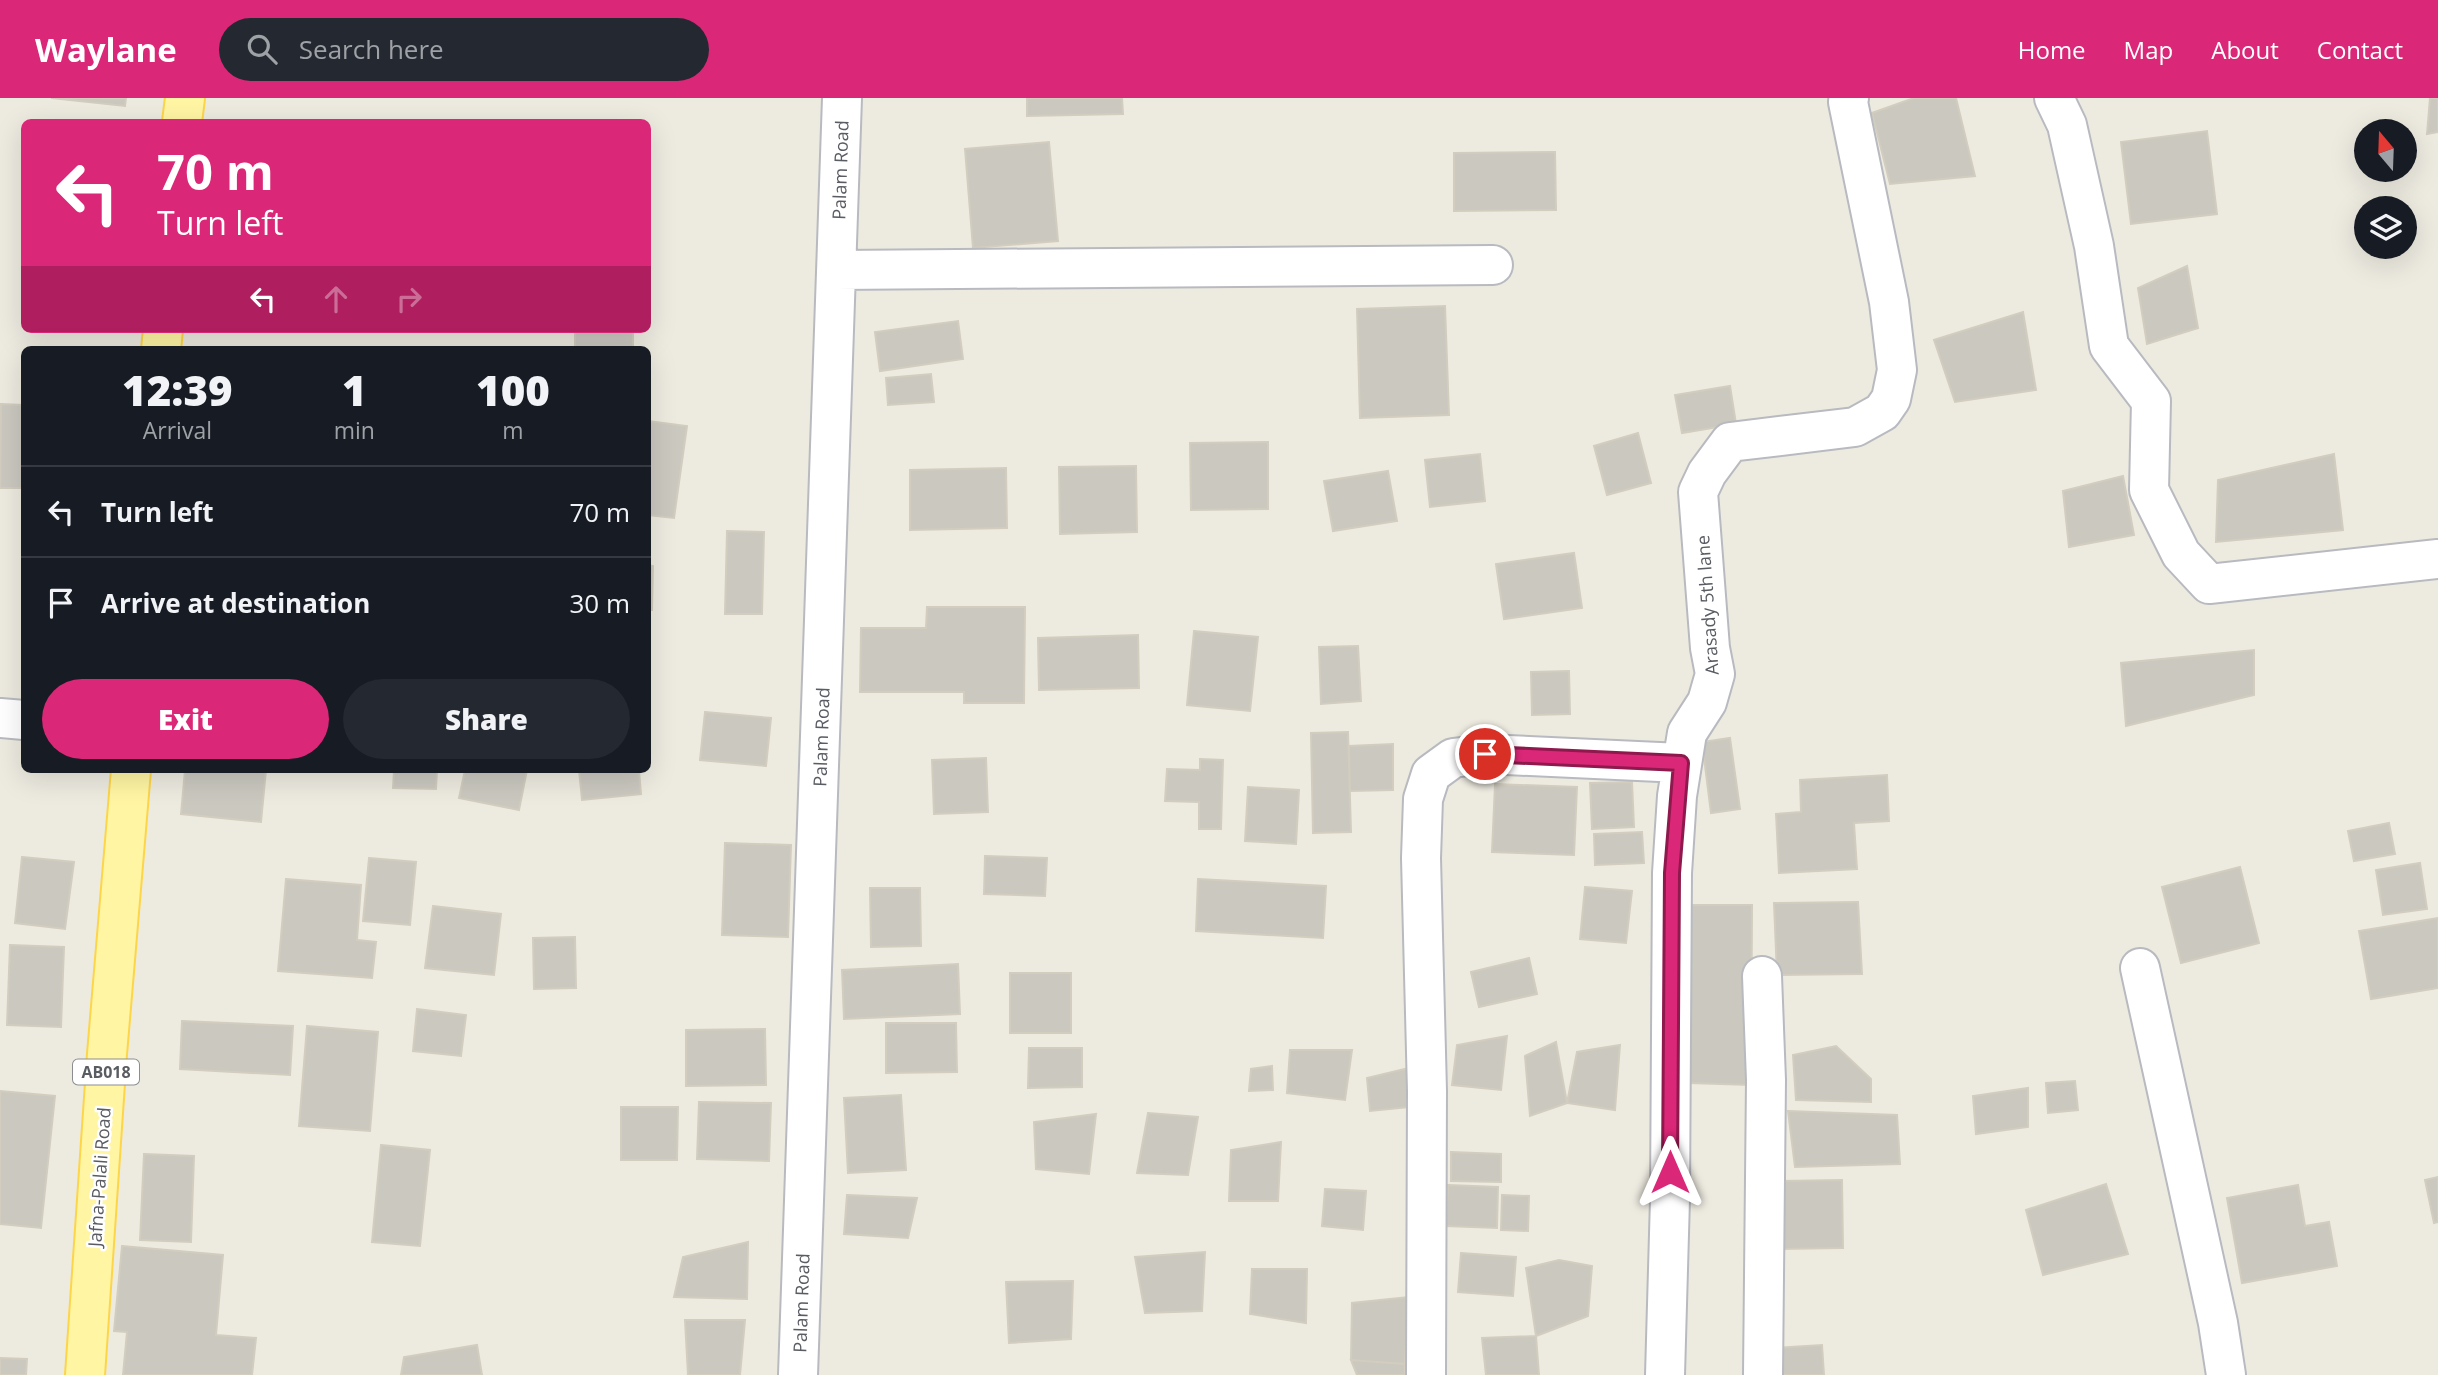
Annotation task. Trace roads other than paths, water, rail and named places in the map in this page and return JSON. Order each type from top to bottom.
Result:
[{"type":"main road","points":[[182,119],[185,98]]},
{"type":"main road","name":"Jafna-Palali Road","points":[[85,1375],[107,1054],[131,773]]},
{"type":"street","name":"Palam Road","points":[[798,1375],[842,98]]},
{"type":"street","name":"Arasady 5th lane","points":[[1665,1375],[1670,1199],[1672,873],[1681,763],[1687,733],[1707,702],[1715,674],[1710,648],[1698,492],[1707,473],[1730,442],[1855,427],[1882,412],[1891,399],[1897,370],[1889,302],[1849,98]]},
{"type":"street","points":[[2054,98],[2067,125],[2094,246],[2109,346],[2151,401],[2149,489],[2181,554],[2209,584],[2438,559]]},
{"type":"street","points":[[837,270],[1493,265]]},
{"type":"street","points":[[0,718],[21,720]]},
{"type":"street","points":[[1426,1375],[1427,1091],[1421,858],[1423,799],[1431,774],[1453,758],[1485,754],[1681,763]]},
{"type":"street","points":[[2140,968],[2218,1323],[2226,1375]]},
{"type":"street","points":[[1762,976],[1766,1080],[1763,1375]]}]
